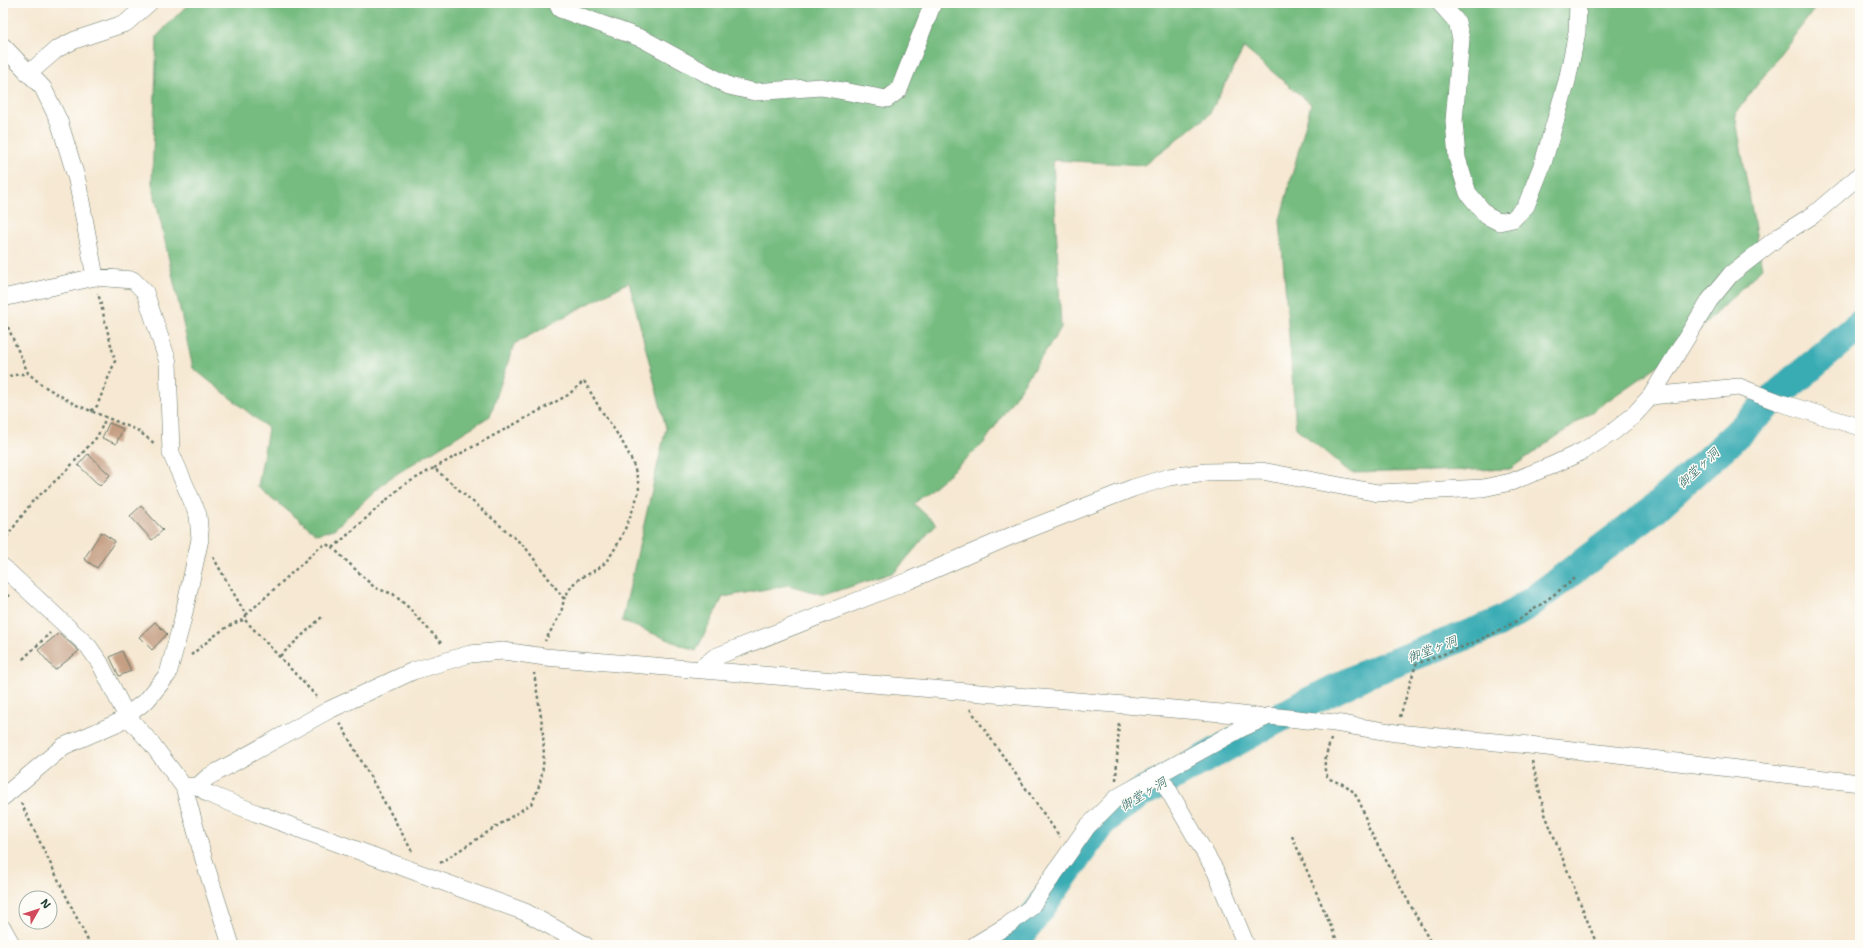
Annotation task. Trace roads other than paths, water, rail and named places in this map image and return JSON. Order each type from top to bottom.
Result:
[{"type":"street","points":[[557,3],[560,9],[643,39],[729,86],[755,92],[821,87],[887,99],[899,90],[933,3]]},
{"type":"street","points":[[1440,3],[1458,22],[1461,39],[1454,121],[1457,158],[1468,194],[1487,216],[1499,222],[1513,219],[1526,206],[1543,163],[1567,81],[1576,32],[1578,3]]},
{"type":"street","points":[[28,74],[56,49],[75,40],[126,23],[143,5]]},
{"type":"street","points":[[3,46],[28,74],[43,88],[59,121],[77,180],[95,277]]},
{"type":"street","points":[[700,669],[715,657],[908,581],[1011,536],[1133,488],[1169,477],[1206,472],[1262,471],[1378,493],[1483,488],[1512,482],[1555,464],[1583,451],[1613,432],[1633,416],[1651,396],[1709,301],[1731,274],[1781,235],[1813,215],[1860,175]]},
{"type":"street","points":[[3,298],[95,277],[133,280],[145,292],[168,362],[171,453],[198,515],[200,539],[182,622],[168,674],[147,700],[126,715],[118,723],[64,746],[8,792]]},
{"type":"street","points":[[1651,396],[1739,387],[1781,403],[1860,426]]},
{"type":"street","points":[[3,567],[88,646],[100,663],[126,715],[191,786],[249,810],[526,912],[585,945]]},
{"type":"street","points":[[191,786],[331,709],[413,671],[470,654],[503,651],[669,667],[1234,714],[1264,718]]},
{"type":"street","points":[[975,945],[1008,925],[1030,908],[1070,848],[1091,822],[1116,798],[1269,716],[1335,723],[1396,733],[1529,745],[1860,783]]},
{"type":"street","points":[[1159,774],[1216,872],[1246,945]]},
{"type":"street","points":[[191,786],[204,860],[231,945]]},
{"type":"street","points":[[3,930],[12,945]]},
{"type":"waterway","name":"御堂ヶ洞","points":[[994,945],[1024,930],[1101,823],[1116,810],[1141,793],[1305,704],[1368,673],[1496,624],[1522,609],[1653,510],[1782,391],[1860,325]]}]
